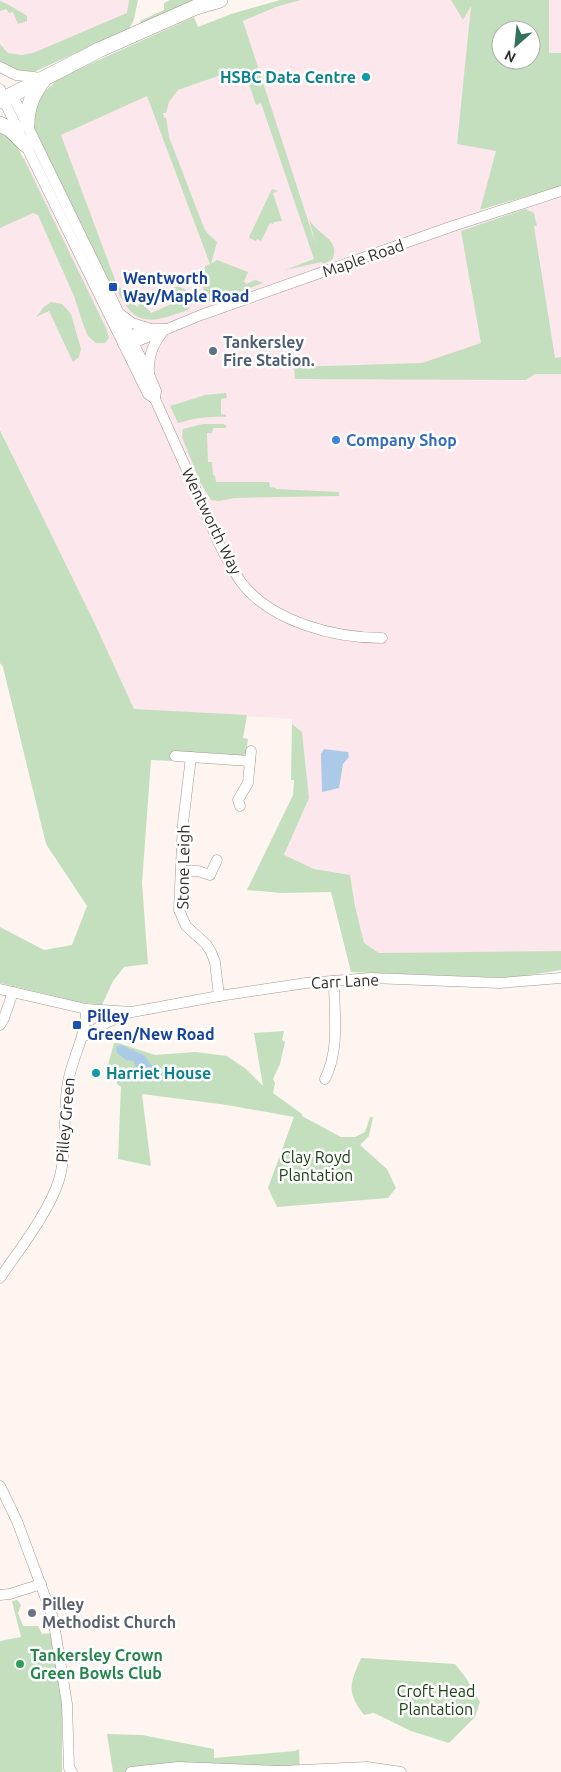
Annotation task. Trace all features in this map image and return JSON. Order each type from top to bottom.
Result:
[{"type":"highway","points":[[4,96],[196,7],[220,0]]},
{"type":"highway","points":[[27,124],[29,104],[44,77]]},
{"type":"highway","points":[[0,124],[11,130],[26,145]]},
{"type":"street","points":[[0,67],[16,75],[44,77]]},
{"type":"street","name":"Wentworth Way","points":[[4,96],[27,124],[117,312],[148,394],[155,399],[228,562],[243,584],[261,601],[304,626],[360,638],[382,638]]},
{"type":"street","name":"Wentworth Way","points":[[4,96],[26,145],[129,341],[150,377],[156,391],[155,399]]},
{"type":"street","name":"Maple Road","points":[[129,341],[157,334],[166,329],[462,222],[561,191]]},
{"type":"street","points":[[117,312],[132,323],[152,329]]},
{"type":"street","name":"Maple Road","points":[[129,341],[152,329],[166,329]]},
{"type":"street","points":[[150,377],[149,359],[151,351],[166,329]]},
{"type":"street","points":[[175,756],[250,756],[248,782],[238,800],[240,806]]},
{"type":"street","name":"Stone Leigh","points":[[191,757],[190,779],[183,823],[179,910],[186,926],[206,944],[211,952],[215,962],[219,996]]},
{"type":"street","points":[[182,871],[210,875],[217,860]]},
{"type":"street","name":"Carr Lane","points":[[84,1036],[106,1023],[132,1012],[306,983],[371,978],[500,982],[561,978]]},
{"type":"street","points":[[325,1079],[330,1067],[335,1043],[334,981]]},
{"type":"street","name":"Carr Lane","points":[[0,989],[86,1009],[132,1012]]},
{"type":"street","points":[[0,1025],[13,992]]},
{"type":"street","name":"Pilley Green","points":[[0,1278],[31,1232],[54,1193],[59,1180],[64,1156],[70,1069],[84,1036],[86,1009]]},
{"type":"street","points":[[0,1486],[17,1521],[52,1618],[63,1675],[68,1719],[69,1768],[72,1772]]},
{"type":"street","points":[[0,1595],[10,1594],[41,1584]]},
{"type":"street","points":[[131,1772],[178,1766],[280,1771],[367,1767],[401,1772]]},
{"type":"shaded area","points":[[0,0],[137,0],[132,25],[20,59],[0,52]]},
{"type":"shaded area","points":[[301,0],[451,0],[463,20],[471,4],[458,144],[496,151],[480,210],[487,214],[561,191],[561,951],[379,953],[364,943],[350,875],[314,869],[284,856],[309,798],[302,732],[292,724],[292,719],[134,709],[0,428],[0,175],[15,168],[53,132],[137,100],[250,45],[243,21],[276,7]]},
{"type":"shaded area","points":[[549,0],[561,0],[561,53],[549,53]]},
{"type":"green space","points":[[129,0],[138,0],[134,19],[129,29],[36,71],[26,72],[17,70],[0,62],[0,44],[8,53],[22,55],[33,53],[127,13]]},
{"type":"green space","points":[[170,0],[202,0],[141,24],[140,21],[164,10],[164,3]]},
{"type":"green space","points":[[280,0],[301,0],[276,7],[243,21],[316,245],[309,219],[334,247],[332,260],[323,264],[322,262],[285,270],[314,259],[261,103],[256,105],[247,82],[234,75],[232,71],[178,90],[169,102],[166,113],[163,113],[164,118],[166,118],[169,137],[204,228],[217,242],[211,264],[217,260],[248,272],[244,282],[247,284],[255,280],[263,283],[223,298],[221,303],[211,302],[203,295],[205,266],[210,264],[147,96],[61,135],[117,285],[110,285],[27,124],[35,119],[36,108],[40,99],[54,84],[52,81],[194,17],[198,27],[231,14]]},
{"type":"green space","points":[[451,0],[549,0],[549,53],[561,53],[561,186],[480,210],[496,151],[457,144],[471,6],[463,20]]},
{"type":"green space","points":[[0,1],[27,16],[27,21],[18,24],[13,12],[9,13],[6,9],[0,11]]},
{"type":"green space","points":[[0,130],[14,141],[27,165],[106,328],[109,338],[105,343],[96,343],[88,336],[74,296],[38,215],[33,213],[0,228]]},
{"type":"green space","points":[[272,189],[278,191],[273,193],[282,221],[270,223],[261,241],[257,239],[256,241],[249,238]]},
{"type":"green space","points":[[525,209],[534,213],[537,226],[534,226],[555,358],[561,357],[561,374],[535,374],[526,380],[295,379],[294,367],[422,363],[481,343],[461,231]]},
{"type":"green space","points":[[119,287],[136,298],[133,303],[137,307],[141,302],[151,313],[174,303],[173,299],[178,297],[173,287],[180,287],[186,290],[190,298],[190,305],[188,310],[164,318],[145,319],[130,311],[116,288]]},
{"type":"green space","points":[[51,302],[62,304],[71,314],[81,349],[79,357],[73,362],[49,311],[36,317]]},
{"type":"green space","points":[[226,393],[227,398],[221,399],[221,414],[226,415],[226,417],[202,418],[178,423],[170,406],[205,395]]},
{"type":"green space","points":[[203,424],[224,424],[226,426],[226,428],[213,428],[212,433],[207,433],[208,462],[212,462],[213,475],[216,482],[269,482],[270,487],[276,489],[339,492],[339,496],[211,500],[200,482],[182,437],[183,429]]},
{"type":"green space","points":[[0,430],[95,624],[134,709],[247,715],[243,738],[248,739],[246,753],[243,756],[173,751],[172,761],[151,760],[142,883],[148,964],[124,967],[113,981],[102,1005],[79,1002],[0,983],[0,927],[44,950],[72,945],[87,906],[46,844],[3,667],[0,663]]},
{"type":"green space","points":[[292,724],[302,732],[309,798],[284,855],[314,869],[350,875],[364,943],[379,953],[561,951],[561,970],[510,978],[351,972],[331,892],[281,893],[247,890],[293,795],[294,780],[291,780]]},
{"type":"green space","name":"Clay Royd Plantation","points":[[284,1031],[282,1040],[285,1042],[280,1064],[273,1079],[275,1083],[273,1093],[302,1114],[302,1116],[341,1137],[355,1137],[365,1132],[370,1117],[373,1117],[369,1136],[360,1145],[387,1169],[396,1188],[388,1198],[277,1207],[268,1188],[294,1117],[227,1105],[142,1094],[151,1166],[118,1159],[121,1087],[117,1084],[118,1069],[108,1065],[114,1043],[155,1055],[195,1052],[227,1056],[246,1069],[263,1086],[254,1033]]},
{"type":"green space","points":[[17,1600],[21,1605],[18,1613],[23,1626],[38,1626],[42,1634],[51,1633],[62,1697],[62,1772],[0,1772],[0,1641],[21,1637],[12,1601]]},
{"type":"green space","name":"Croft Head Plantation","points":[[361,1658],[455,1664],[480,1702],[475,1717],[449,1743],[411,1731],[374,1713],[364,1715],[354,1700],[352,1693],[352,1681]]},
{"type":"green space","points":[[107,1734],[142,1735],[214,1749],[214,1758],[295,1751],[299,1749],[300,1772],[113,1772]]},
{"type":"water","points":[[324,749],[348,752],[349,757],[343,764],[339,788],[322,792],[321,754]]},
{"type":"water","points":[[121,1045],[145,1056],[151,1065],[156,1068],[155,1070],[136,1070],[134,1061],[126,1060],[117,1053],[116,1047]]},
{"type":"place","name":"HSBC Data Centre","points":[[366,77]]},
{"type":"place","name":"Wentworth Way/Maple Road","points":[[113,287]]},
{"type":"place","name":"Tankersley Fire Station.","points":[[213,351]]},
{"type":"place","name":"Company Shop","points":[[336,440]]},
{"type":"place","name":"Pilley Green/New Road","points":[[77,1025]]},
{"type":"place","name":"Harriet House","points":[[96,1073]]},
{"type":"place","name":"Pilley Methodist Church","points":[[32,1613]]},
{"type":"place","name":"Tankersley Crown Green Bowls Club","points":[[20,1664]]}]
